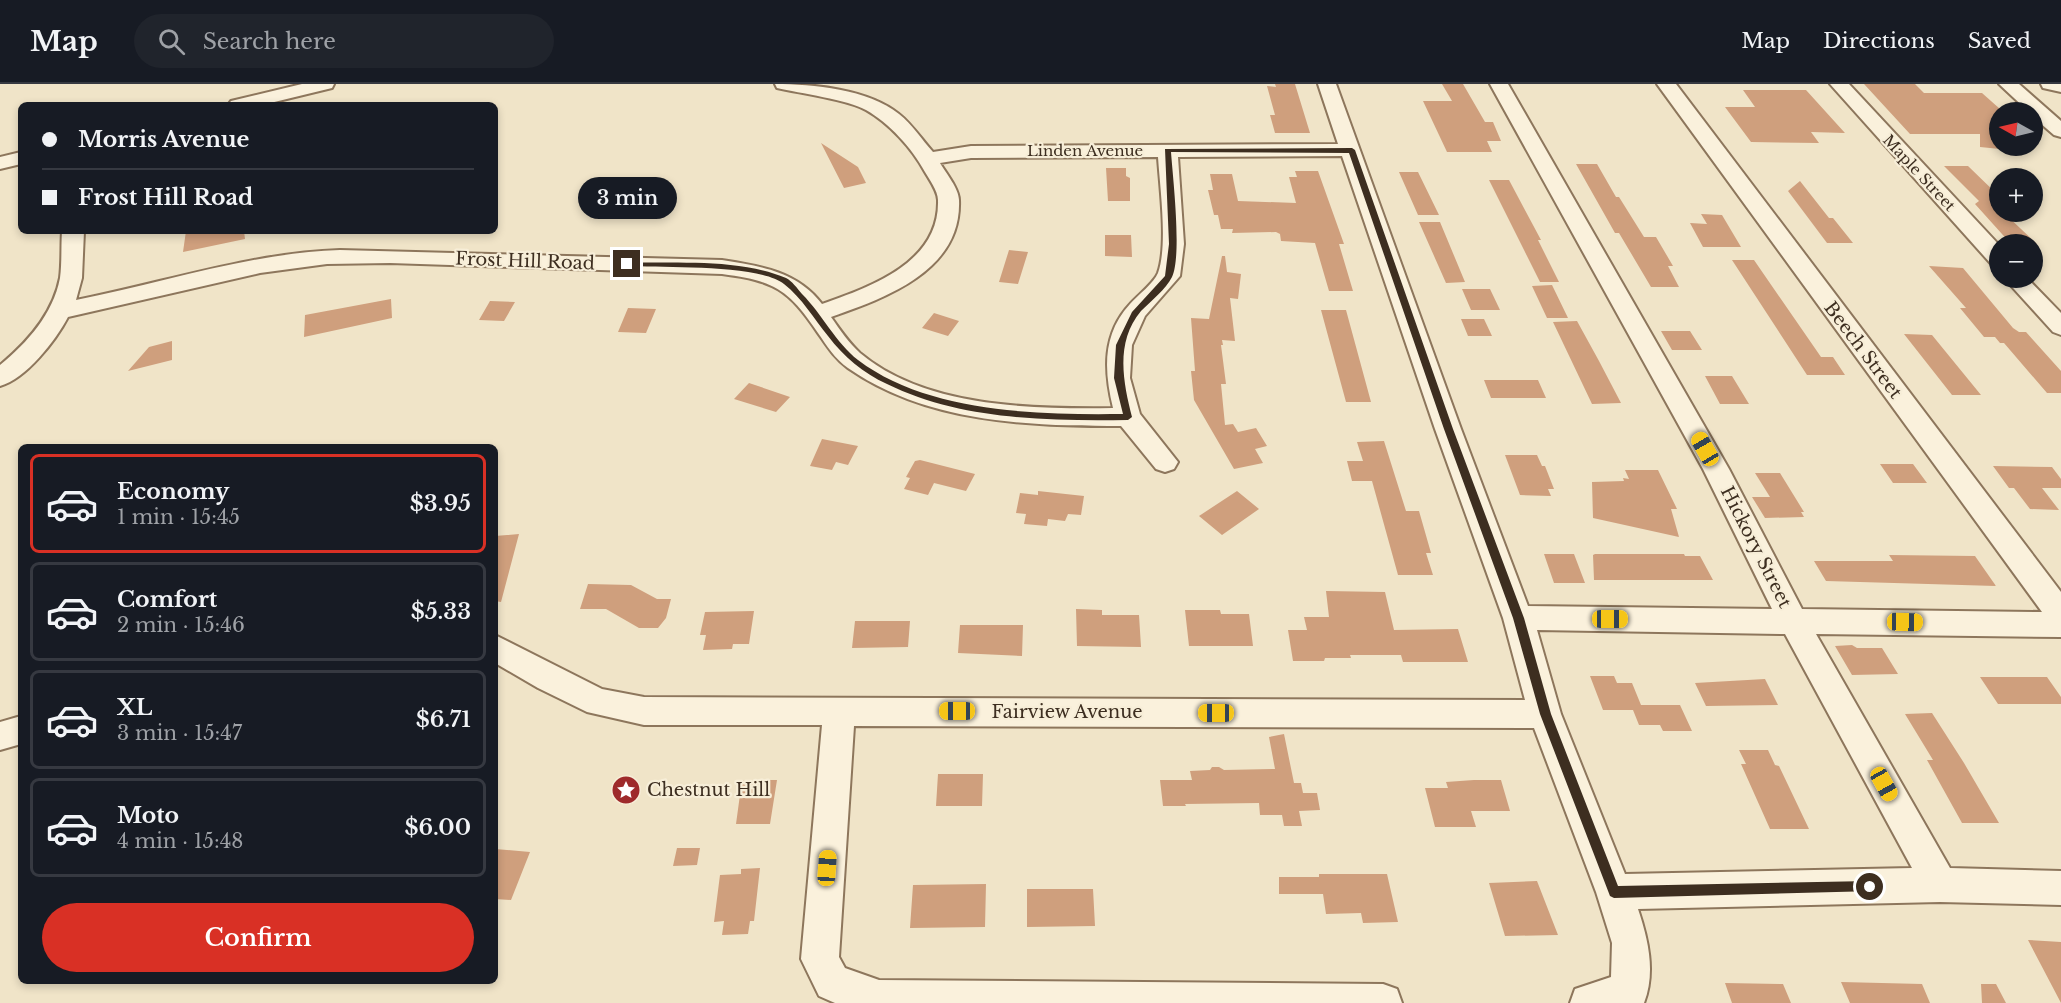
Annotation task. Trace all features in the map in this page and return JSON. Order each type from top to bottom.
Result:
[{"type":"street","points":[[250,102],[325,84]]},
{"type":"street","points":[[784,84],[870,104],[893,119],[927,159],[949,198],[945,227],[935,248],[910,273],[875,293],[817,314]]},
{"type":"street","points":[[1327,84],[1448,429],[1518,618],[1545,714],[1614,892],[1631,943],[1630,990],[1589,1003]]},
{"type":"street","name":"Hickory Street","points":[[1499,84],[1716,469],[1793,621],[1940,885]]},
{"type":"street","name":"Beech Street","points":[[1666,84],[2061,615]]},
{"type":"street","name":"Maple Street","points":[[1839,84],[1989,248]]},
{"type":"street","points":[[2008,84],[2061,131]]},
{"type":"street","points":[[2050,84],[2061,86]]},
{"type":"street","points":[[1165,462],[1128,417],[1118,378],[1120,345],[1135,313],[1169,276],[1173,244],[1168,150]]},
{"type":"street","name":"Linden Avenue","points":[[927,159],[971,152],[1352,150]]},
{"type":"street","points":[[0,163],[18,159]]},
{"type":"street","points":[[0,378],[42,338],[59,311],[71,279],[73,234]]},
{"type":"street","name":"Frost Hill Road","points":[[59,311],[116,301],[291,260],[390,256],[722,267],[763,272],[786,281],[817,314],[830,334],[855,361],[890,382],[939,401],[1072,418],[1128,417]]},
{"type":"street","points":[[2024,288],[2061,327]]},
{"type":"street","points":[[1518,618],[2061,625]]},
{"type":"street","name":"Fairview Avenue","points":[[498,650],[549,679],[598,702],[644,711],[1545,714]]},
{"type":"street","points":[[839,711],[820,959],[832,983],[879,999],[1383,1003]]},
{"type":"street","points":[[0,736],[18,730]]},
{"type":"street","points":[[1614,892],[1940,885],[2061,888]]},
{"type":"building","points":[[1275,84],[1295,84],[1310,133],[1275,133],[1270,115],[1275,115],[1267,86],[1276,87]]},
{"type":"building","points":[[1442,84],[1463,84],[1485,122],[1493,122],[1501,141],[1487,141],[1492,152],[1447,152],[1423,101],[1452,101]]},
{"type":"building","points":[[1864,84],[1915,84],[1924,93],[1982,93],[1992,102],[1989,102],[1989,148],[1980,147],[1980,134],[1910,134]]},
{"type":"building","points":[[1743,90],[1806,90],[1845,133],[1811,132],[1819,143],[1751,142],[1725,107],[1755,107]]},
{"type":"building","points":[[821,143],[858,167],[866,183],[844,188]]},
{"type":"building","points":[[1576,164],[1597,164],[1616,197],[1619,197],[1644,237],[1656,237],[1673,266],[1668,266],[1679,287],[1651,287],[1619,233],[1615,233]]},
{"type":"building","points":[[1944,166],[1968,166],[1989,186],[1989,220],[1975,204],[1979,201]]},
{"type":"building","points":[[1106,168],[1126,168],[1126,176],[1130,178],[1130,201],[1108,201]]},
{"type":"building","points":[[1295,171],[1318,171],[1344,244],[1339,244],[1353,291],[1329,291],[1315,243],[1281,241],[1280,234],[1276,232],[1232,233],[1233,229],[1221,229],[1218,215],[1214,215],[1208,190],[1213,190],[1210,174],[1232,174],[1238,201],[1296,203],[1289,177],[1297,177]]},
{"type":"building","points":[[1399,172],[1418,172],[1439,215],[1418,215]]},
{"type":"building","points":[[1489,180],[1509,180],[1541,240],[1538,240],[1559,282],[1540,282]]},
{"type":"building","points":[[1800,181],[1829,218],[1833,218],[1853,243],[1827,243],[1788,191]]},
{"type":"building","points":[[1701,214],[1722,215],[1741,247],[1703,247],[1690,223],[1707,224]]},
{"type":"building","points":[[1419,222],[1440,222],[1465,282],[1446,283]]},
{"type":"building","points":[[1991,222],[2014,222],[2026,234],[2002,234]]},
{"type":"building","points":[[186,234],[244,234],[245,239],[183,252]]},
{"type":"building","points":[[1105,235],[1131,235],[1132,257],[1105,256]]},
{"type":"building","points":[[1009,250],[1028,252],[1018,284],[999,282]]},
{"type":"building","points":[[1222,256],[1225,256],[1227,272],[1241,274],[1238,299],[1230,298],[1235,341],[1222,340],[1223,345],[1221,345],[1226,384],[1221,384],[1225,425],[1233,424],[1238,432],[1256,428],[1267,446],[1255,449],[1263,463],[1234,469],[1194,400],[1191,371],[1195,371],[1191,318],[1209,319]]},
{"type":"building","points":[[1732,260],[1754,260],[1821,357],[1833,357],[1845,375],[1807,375]]},
{"type":"building","points":[[1929,266],[1963,268],[2013,328],[2019,332],[2026,332],[2061,371],[2061,393],[2047,393],[2004,343],[2000,343],[1995,337],[1984,337],[1960,308],[1966,308]]},
{"type":"building","points":[[1552,285],[1568,318],[1547,318],[1532,286]]},
{"type":"building","points":[[1462,289],[1490,289],[1500,310],[1471,310]]},
{"type":"building","points":[[391,299],[392,318],[304,337],[305,315]]},
{"type":"building","points":[[490,301],[515,302],[504,321],[479,320]]},
{"type":"building","points":[[628,308],[656,309],[646,333],[618,332]]},
{"type":"building","points":[[1321,310],[1346,310],[1371,402],[1346,402]]},
{"type":"building","points":[[934,313],[959,321],[948,336],[922,328]]},
{"type":"building","points":[[1461,319],[1484,319],[1492,336],[1468,336]]},
{"type":"building","points":[[1577,321],[1621,403],[1592,404],[1553,322]]},
{"type":"building","points":[[1661,331],[1690,331],[1702,350],[1672,350]]},
{"type":"building","points":[[1904,334],[1932,335],[1981,395],[1952,395]]},
{"type":"building","points":[[172,341],[172,360],[128,371],[149,347]]},
{"type":"building","points":[[1705,376],[1732,376],[1749,404],[1720,404]]},
{"type":"building","points":[[1484,380],[1538,380],[1546,398],[1491,398]]},
{"type":"building","points":[[749,383],[790,397],[776,412],[734,399]]},
{"type":"building","points":[[822,439],[858,446],[848,465],[836,462],[832,470],[810,466]]},
{"type":"building","points":[[1384,441],[1406,511],[1419,511],[1431,553],[1426,553],[1433,575],[1398,575],[1372,481],[1352,481],[1347,461],[1363,461],[1357,442]]},
{"type":"building","points":[[1505,455],[1537,455],[1542,466],[1545,466],[1554,489],[1548,489],[1551,496],[1520,495]]},
{"type":"building","points":[[920,460],[975,474],[966,491],[934,483],[928,495],[904,489],[910,478],[906,477],[915,461]]},
{"type":"building","points":[[1880,464],[1913,464],[1927,483],[1893,483]]},
{"type":"building","points":[[1993,466],[2052,467],[2061,479],[2061,488],[2042,488],[2059,510],[2030,509],[2014,488],[2009,488]]},
{"type":"building","points":[[1625,470],[1658,470],[1677,509],[1671,509],[1679,537],[1593,518],[1592,482],[1624,481],[1623,478],[1629,479]]},
{"type":"building","points":[[1755,473],[1780,473],[1804,512],[1801,512],[1804,517],[1765,518],[1752,497],[1770,497]]},
{"type":"building","points":[[1038,491],[1084,496],[1081,515],[1068,514],[1065,521],[1048,519],[1047,526],[1024,524],[1026,514],[1016,513],[1020,493],[1038,495]]},
{"type":"building","points":[[1237,491],[1259,509],[1222,535],[1199,516]]},
{"type":"building","points":[[519,534],[501,602],[498,602],[498,536]]},
{"type":"building","points":[[1544,554],[1574,554],[1585,583],[1554,583]]},
{"type":"building","points":[[1595,554],[1684,554],[1685,556],[1700,556],[1713,580],[1594,580],[1593,555]]},
{"type":"building","points":[[1889,555],[1975,556],[1996,586],[1826,581],[1814,561],[1893,561]]},
{"type":"building","points":[[588,584],[631,585],[657,599],[671,599],[666,618],[658,628],[639,628],[606,609],[580,609]]},
{"type":"building","points":[[1326,591],[1385,592],[1394,630],[1458,629],[1468,662],[1403,662],[1401,655],[1350,655],[1351,658],[1325,658],[1324,661],[1293,661],[1288,630],[1307,630],[1304,617],[1329,617]]},
{"type":"building","points":[[1076,609],[1102,610],[1102,615],[1139,615],[1141,647],[1077,646]]},
{"type":"building","points":[[1185,610],[1220,610],[1221,614],[1249,614],[1253,646],[1189,646]]},
{"type":"building","points":[[754,611],[749,644],[733,644],[732,649],[703,650],[706,635],[700,635],[705,612]]},
{"type":"building","points":[[855,621],[910,621],[908,647],[852,648]]},
{"type":"building","points":[[960,625],[1023,625],[1022,656],[958,653]]},
{"type":"building","points":[[1852,645],[1857,648],[1882,648],[1898,674],[1852,675],[1835,646]]},
{"type":"building","points":[[1590,676],[1614,676],[1617,683],[1632,683],[1641,705],[1680,705],[1692,731],[1663,731],[1660,725],[1639,725],[1633,710],[1603,710]]},
{"type":"building","points":[[1980,677],[2047,677],[2061,697],[2061,704],[1998,704]]},
{"type":"building","points":[[1765,679],[1778,705],[1706,706],[1695,683]]},
{"type":"building","points":[[1932,713],[1999,823],[1962,823],[1927,760],[1933,760],[1905,714]]},
{"type":"building","points":[[1284,734],[1294,783],[1301,783],[1303,793],[1317,793],[1320,810],[1299,811],[1302,826],[1284,826],[1282,815],[1260,815],[1259,803],[1163,806],[1160,780],[1192,780],[1190,771],[1210,770],[1212,767],[1224,770],[1275,769],[1269,737]]},
{"type":"building","points":[[1739,750],[1768,750],[1775,765],[1779,766],[1809,829],[1770,829],[1741,764],[1746,764]]},
{"type":"building","points":[[938,774],[983,774],[982,806],[936,806]]},
{"type":"building","points":[[742,780],[777,780],[770,824],[736,824]]},
{"type":"building","points":[[1501,780],[1510,811],[1471,811],[1476,827],[1435,827],[1425,788],[1448,788],[1446,782]]},
{"type":"building","points":[[677,848],[700,848],[697,865],[673,866]]},
{"type":"building","points":[[498,849],[530,852],[511,900],[498,899]]},
{"type":"building","points":[[760,868],[754,921],[750,921],[748,934],[722,935],[724,921],[714,922],[720,875],[741,874],[741,869]]},
{"type":"building","points":[[1319,874],[1387,874],[1398,922],[1363,923],[1361,913],[1326,914],[1323,894],[1279,894],[1279,877],[1319,877]]},
{"type":"building","points":[[1537,881],[1558,935],[1505,936],[1489,883]]},
{"type":"building","points":[[986,884],[985,927],[910,928],[913,885]]},
{"type":"building","points":[[1027,889],[1093,889],[1095,926],[1027,927]]},
{"type":"building","points":[[2028,940],[2061,942],[2061,1003]]},
{"type":"building","points":[[1841,982],[1922,984],[1930,1003],[1850,1003]]},
{"type":"building","points":[[1725,983],[1783,984],[1791,1003],[1732,1003]]},
{"type":"building","points":[[1981,984],[1996,984],[2006,1003],[1982,1003]]},
{"type":"place","name":"Chestnut Hill","points":[[626,790]]},
{"type":"route","points":[[627,264],[722,267],[763,272],[786,281],[817,314],[830,334],[855,361],[890,382],[939,401],[999,412],[1072,418],[1128,417],[1118,378],[1120,345],[1135,313],[1169,276],[1173,244],[1168,150],[1352,150],[1448,429],[1518,618],[1545,714],[1614,892],[1870,887]]}]
